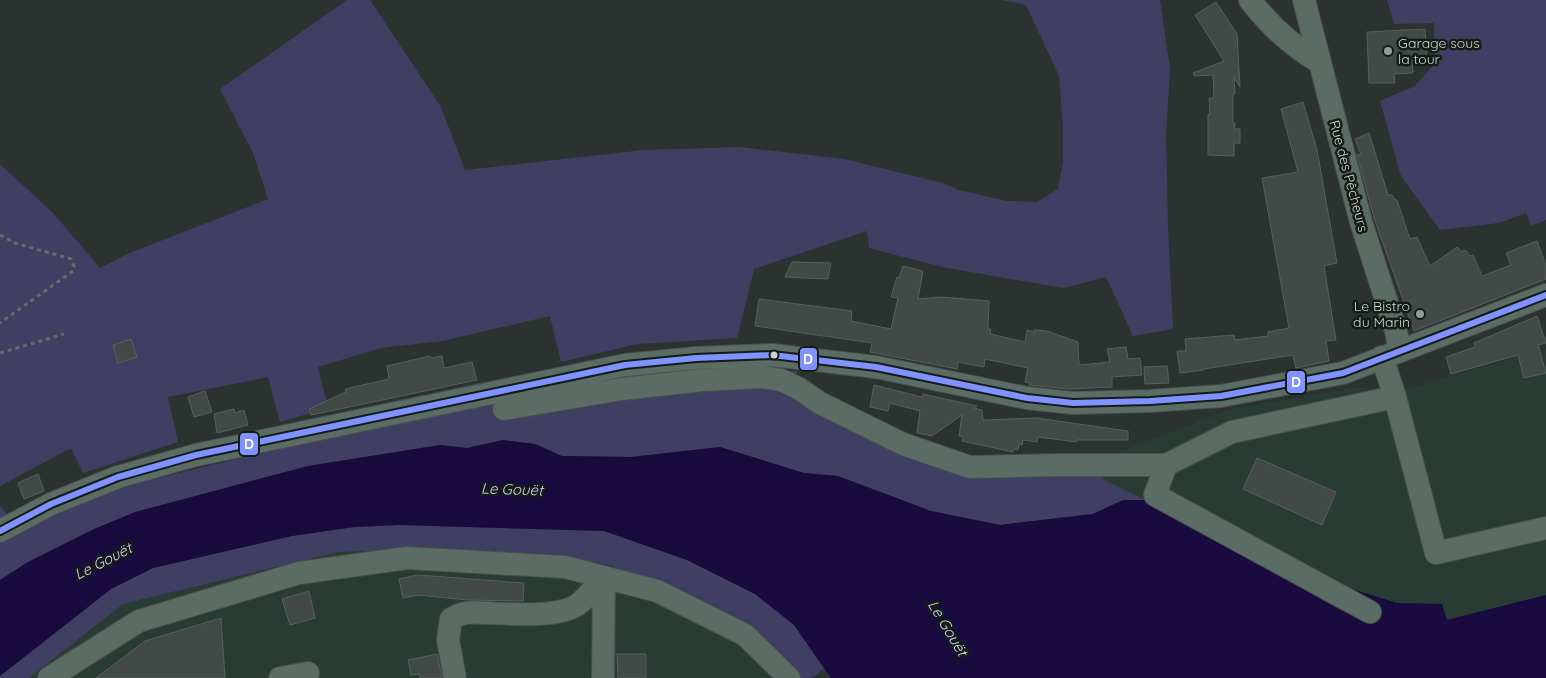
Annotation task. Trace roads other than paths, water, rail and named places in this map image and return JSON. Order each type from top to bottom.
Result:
[{"type":"street","points":[[1250,0],[1262,16],[1298,49],[1319,62]]},
{"type":"street","name":"Rue des Pêcheurs","points":[[1304,0],[1361,222],[1396,331],[1391,354],[1395,397],[1436,553],[1546,528]]},
{"type":"street","points":[[0,531],[51,504],[118,477],[196,455],[625,365],[696,358],[772,355],[876,367],[1027,398],[1073,403],[1110,404],[1221,396],[1343,373],[1546,295]]},
{"type":"street","points":[[504,409],[622,389],[703,380],[763,378],[781,380],[798,388],[820,403],[902,444],[970,468],[1060,465],[1166,465],[1232,432],[1395,397]]},
{"type":"street","points":[[1166,465],[1156,495],[1370,612]]},
{"type":"street","points":[[49,678],[139,621],[299,573],[407,558],[565,567],[656,591],[745,635],[789,678]]},
{"type":"street","points":[[455,678],[448,640],[452,619],[463,612],[526,614],[555,612],[575,606],[604,577]]},
{"type":"street","points":[[603,678],[604,577]]},
{"type":"street","points":[[280,678],[308,673]]},
{"type":"water","name":"Le Gouët","points":[[503,440],[535,444],[562,456],[631,457],[720,447],[804,473],[838,476],[931,511],[1000,525],[1093,514],[1123,500],[1145,500],[1342,611],[1352,589],[1397,603],[1442,604],[1447,620],[1546,595],[1546,678],[831,678],[794,625],[755,594],[687,560],[604,531],[399,525],[354,527],[292,536],[153,568],[111,589],[0,676],[0,580],[28,562],[94,529],[135,512],[308,466],[440,445],[467,448]]},
{"type":"place","name":"Garage sous la tour","points":[[1388,51]]},
{"type":"place","name":"Le Bistro du Marin","points":[[1420,314]]}]
